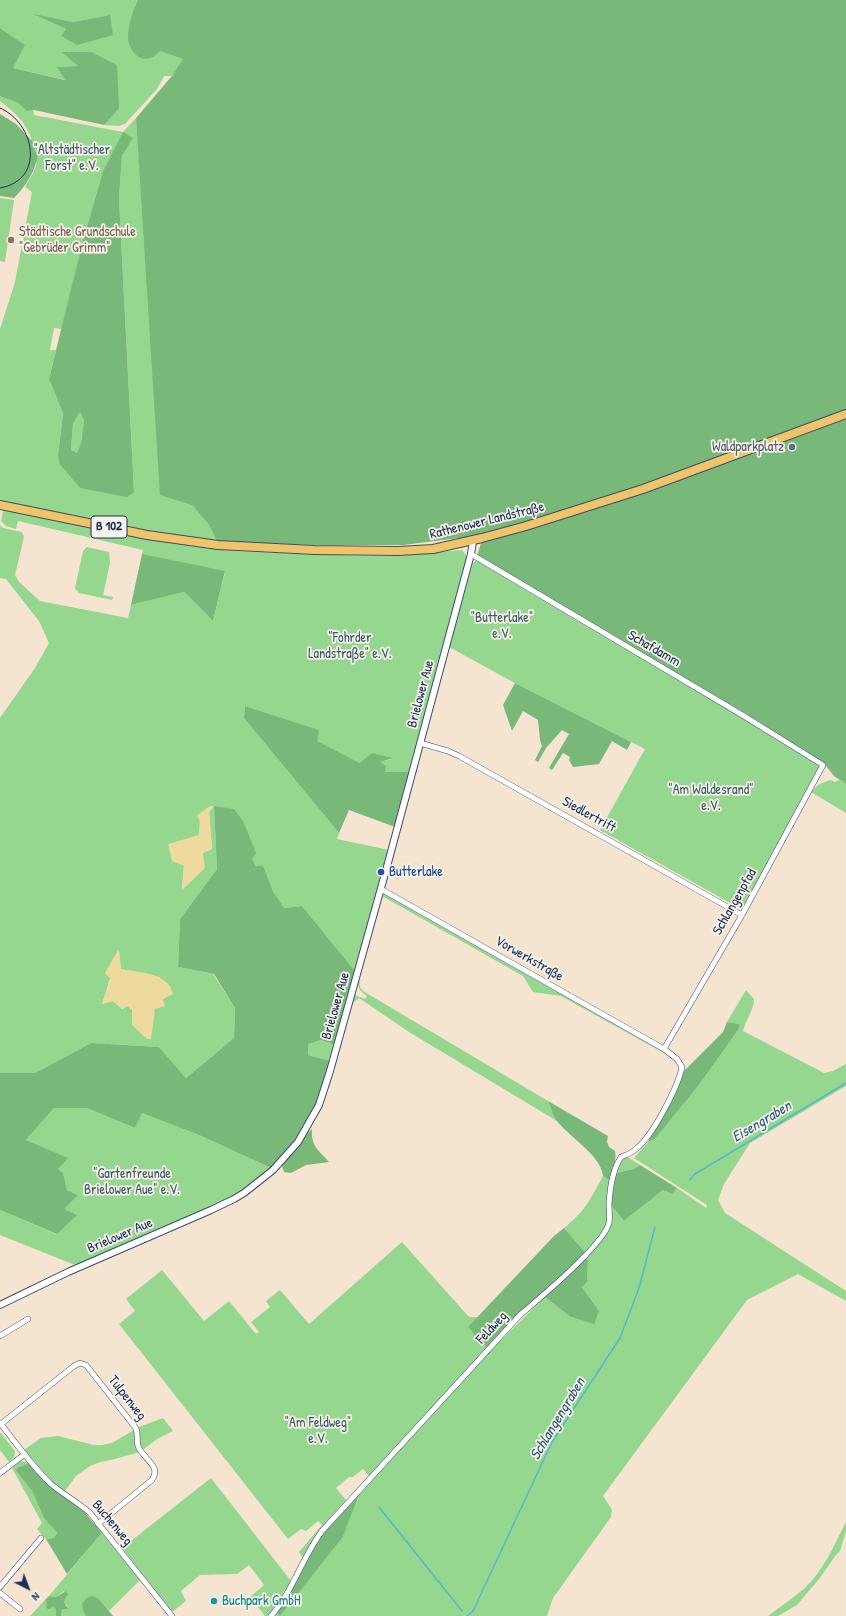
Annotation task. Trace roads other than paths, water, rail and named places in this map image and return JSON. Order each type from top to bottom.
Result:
[{"type":"main road","name":"Rathenower Landstraße","points":[[0,505],[147,534],[218,545],[314,550],[398,551],[434,549],[473,541],[560,516],[643,489],[846,414]]},
{"type":"street","name":"Brielower Aue","points":[[0,1305],[55,1278],[234,1199],[264,1177],[288,1154],[306,1130],[319,1105],[326,1086],[472,554],[473,541]]},
{"type":"street","name":"Schafdamm","points":[[472,554],[757,723],[823,765]]},
{"type":"street","name":"Siedlertrift","points":[[420,744],[448,751],[459,756],[742,915]]},
{"type":"street","name":"Schlangenpfad","points":[[664,1049],[742,915],[823,765]]},
{"type":"street","name":"Vorwerkstraße","points":[[381,889],[664,1049]]},
{"type":"street","name":"Feldweg","points":[[271,1616],[285,1596],[322,1531],[520,1315],[555,1285],[602,1236],[609,1223],[611,1184],[618,1161],[620,1157],[631,1153],[638,1148],[649,1136],[677,1083],[681,1072],[682,1067],[677,1058],[664,1049]]},
{"type":"street","points":[[0,1336],[28,1319]]},
{"type":"street","name":"Tulpenweg","points":[[0,1423],[74,1366],[80,1363],[86,1366],[135,1427],[138,1432],[138,1445],[156,1470],[156,1475],[152,1480],[98,1524]]},
{"type":"street","name":"Buchenweg","points":[[0,1423],[52,1485],[79,1504],[98,1524],[172,1616]]},
{"type":"street","points":[[0,1473],[25,1454]]},
{"type":"street","points":[[0,1587],[41,1538]]},
{"type":"street","points":[[0,1593],[20,1609]]},
{"type":"waterway","name":"Eisengraben","points":[[690,1180],[695,1174],[846,1083]]},
{"type":"waterway","name":"Schlangengraben","points":[[467,1616],[473,1611],[552,1442],[620,1338],[639,1288],[655,1227]]},
{"type":"waterway","points":[[379,1507],[462,1611]]},
{"type":"tram line","points":[[0,108],[12,115],[21,126],[28,138],[30,151],[29,163],[24,174],[15,183],[0,188]]},
{"type":"place","name":"Städtische Grundschule \"Gebrüder Grimm\"","points":[[11,240]]},
{"type":"place","name":"Waldparkplatz","points":[[792,447]]},
{"type":"place","name":"Butterlake","points":[[381,872]]},
{"type":"place","name":"Buchpark GmbH","points":[[214,1601]]},
{"type":"park label","name":"\"Altstädtischer Forst\" e.V.","points":[[72,158]]},
{"type":"park label","name":"\"Butterlake\" e.V.","points":[[502,626]]},
{"type":"park label","name":"\"Fohrder Landstraße\" e.V.","points":[[350,646]]},
{"type":"park label","name":"\"Am Waldesrand\" e.V.","points":[[711,798]]},
{"type":"park label","name":"\"Gartenfreunde Brielower Aue\" e.V.","points":[[132,1182]]},
{"type":"park label","name":"\"Am Feldweg\" e.V.","points":[[318,1432]]}]
